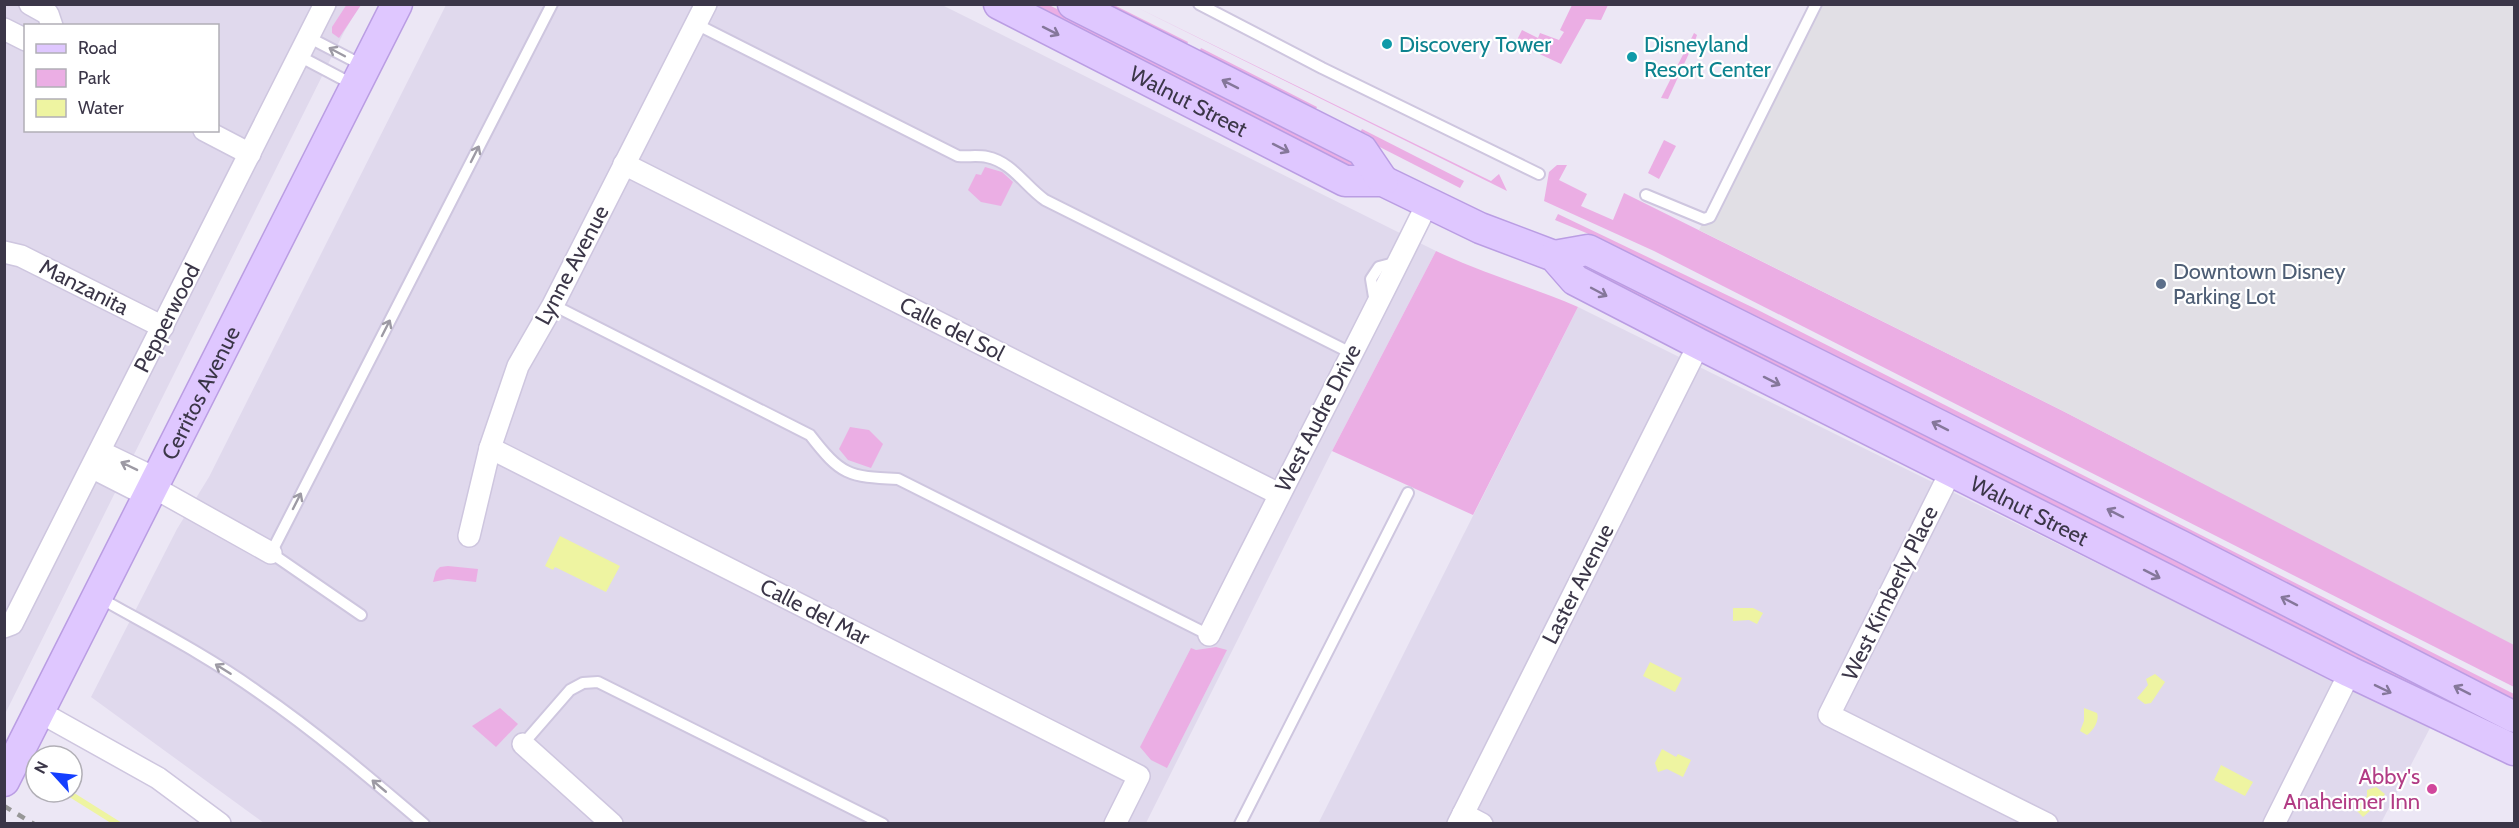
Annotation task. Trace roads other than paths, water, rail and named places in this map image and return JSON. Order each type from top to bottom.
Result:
[{"type":"street","points":[[30,4],[48,14],[51,24]]},
{"type":"street","name":"Pepperwood","points":[[4,627],[12,624],[97,460],[325,4]]},
{"type":"street","name":"Cerritos Avenue","points":[[4,782],[397,4]]},
{"type":"street","name":"Lynne Avenue","points":[[469,536],[490,448],[518,366],[553,305],[706,4]]},
{"type":"street","name":"Walnut Street","points":[[999,4],[1345,181],[1383,181],[1480,228],[1554,256],[1575,280],[1699,344],[2350,672],[2514,750]]},
{"type":"street","name":"Walnut Street","points":[[1073,4],[1362,150],[1383,181]]},
{"type":"street","points":[[4,29],[24,39]]},
{"type":"street","points":[[208,132],[250,154]]},
{"type":"street","name":"Calle del Sol","points":[[624,164],[1279,494]]},
{"type":"street","name":"West Audre Drive","points":[[1209,634],[1351,353],[1377,307],[1428,202]]},
{"type":"street","name":"Walnut Street","points":[[1554,256],[1588,250],[2181,546],[2514,717]]},
{"type":"street","name":"Manzanita","points":[[4,252],[21,256],[163,327]]},
{"type":"street","name":"Laster Avenue","points":[[1460,819],[1699,344]]},
{"type":"street","name":"Calle del Mar","points":[[490,448],[1139,776],[1115,824]]},
{"type":"street","points":[[97,460],[271,553]]},
{"type":"street","name":"West Kimberly Place","points":[[1950,471],[1829,715],[2047,824]]},
{"type":"street","points":[[2274,824],[2350,672]]},
{"type":"street","points":[[38,711],[158,778],[220,824]]},
{"type":"street","points":[[523,744],[612,824]]},
{"type":"street","points":[[1460,819],[1482,824]]},
{"type":"lane","points":[[361,615],[271,553],[552,4]]},
{"type":"lane","points":[[1199,4],[1322,68],[1539,174]]},
{"type":"lane","points":[[1646,195],[1704,219],[1710,217],[1816,4]]},
{"type":"lane","points":[[696,24],[958,156],[986,157],[997,160],[1014,170],[1045,200],[1351,353]]},
{"type":"lane","points":[[308,37],[361,76]]},
{"type":"lane","points":[[299,56],[361,76]]},
{"type":"lane","points":[[553,305],[810,435],[831,462],[846,472],[861,478],[898,479],[1209,634]]},
{"type":"lane","points":[[1240,824],[1408,493]]},
{"type":"lane","points":[[98,597],[174,639],[257,691],[311,730],[423,824]]},
{"type":"lane","points":[[523,744],[575,686],[598,682],[883,824]]},
{"type":"water","points":[[560,536],[620,566],[606,592],[555,567],[553,570],[545,566]]},
{"type":"water","points":[[1733,608],[1753,608],[1763,613],[1757,624],[1749,620],[1733,621]]},
{"type":"water","points":[[1650,662],[1682,678],[1675,692],[1643,676]]},
{"type":"water","points":[[2155,674],[2165,682],[2151,703],[2145,704],[2137,698],[2148,685],[2146,679]]},
{"type":"water","points":[[2084,708],[2097,713],[2098,716],[2092,731],[2087,735],[2080,731],[2084,721]]},
{"type":"water","points":[[1662,749],[1676,757],[1678,754],[1691,760],[1683,777],[1667,769],[1658,772],[1655,763]]},
{"type":"water","points":[[2221,765],[2253,782],[2245,796],[2214,780]]},
{"type":"water","points":[[2376,787],[2385,794],[2379,803],[2363,817],[2355,809],[2367,796],[2367,790]]},
{"type":"waterway","points":[[84,803],[118,824]]},
{"type":"railway","points":[[4,806],[34,824]]},
{"type":"place","name":"Discovery Tower","points":[[1387,44]]},
{"type":"place","name":"Disneyland Resort Center","points":[[1632,57]]},
{"type":"place","name":"Downtown Disney Parking Lot","points":[[2161,284]]},
{"type":"place","name":"Abby's Anaheimer Inn","points":[[2432,789]]}]
